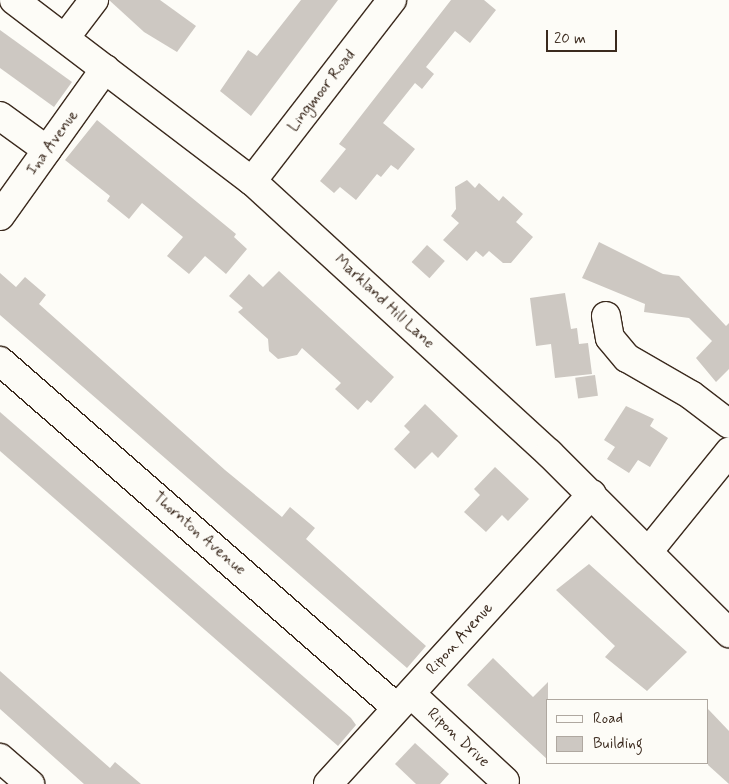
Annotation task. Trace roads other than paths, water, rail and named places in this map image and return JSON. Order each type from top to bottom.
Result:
[{"type":"street","name":"Markland Hill Lane","points":[[14,0],[252,181],[592,494],[729,633]]},
{"type":"street","points":[[65,38],[94,0]]},
{"type":"street","name":"Lingmoor Road","points":[[252,181],[392,0]]},
{"type":"street","name":"Ina Avenue","points":[[0,216],[105,69]]},
{"type":"street","points":[[0,116],[47,150]]},
{"type":"street","points":[[606,316],[606,328],[617,348],[665,368],[729,424]]},
{"type":"street","name":"Thornton Avenue","points":[[0,361],[404,701]]},
{"type":"street","points":[[648,552],[729,452]]},
{"type":"street","name":"Ripon Avenue","points":[[328,784],[592,494]]},
{"type":"street","name":"Ripon Drive","points":[[404,701],[505,781]]},
{"type":"street","points":[[0,758],[30,784]]}]
